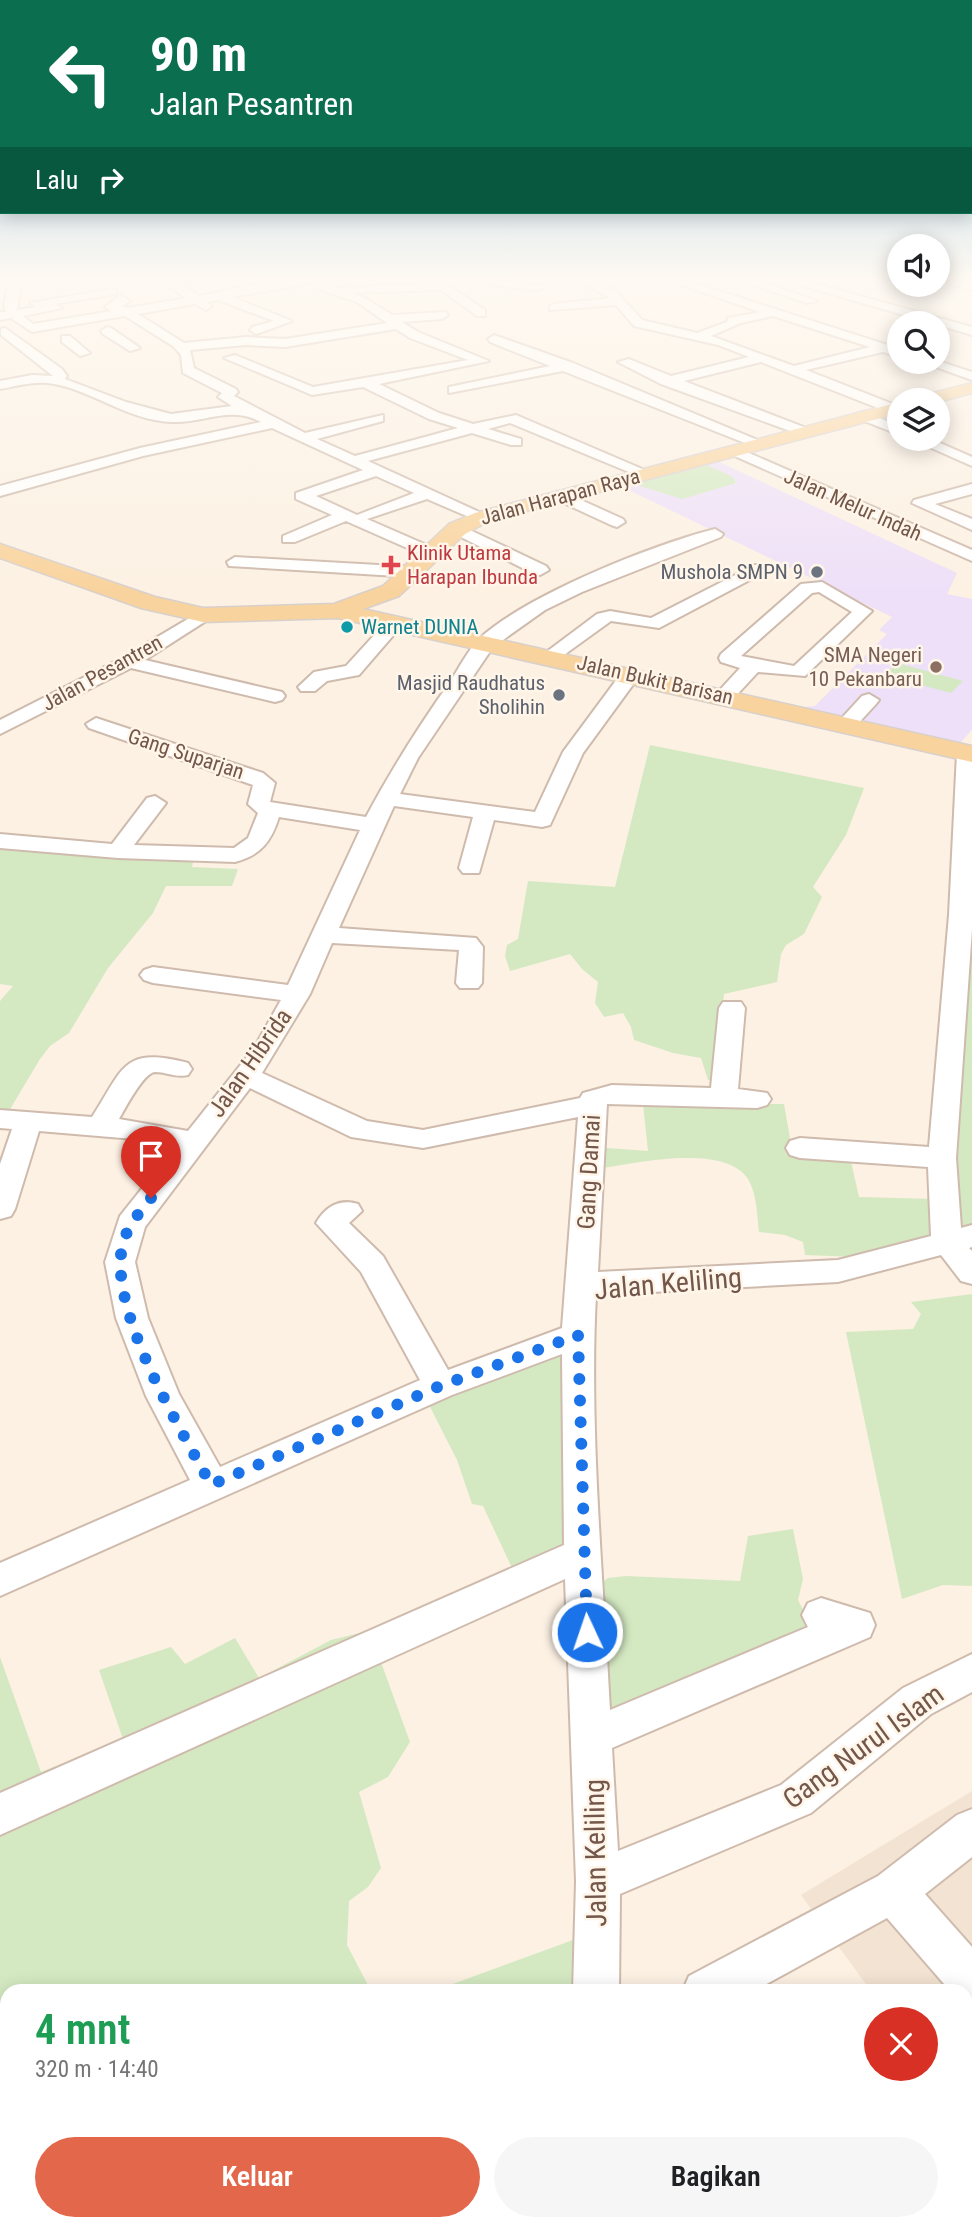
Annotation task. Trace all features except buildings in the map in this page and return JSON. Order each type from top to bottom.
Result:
[{"type":"main road","points":[[950,394],[972,388]]},
{"type":"main road","name":"Jalan Harapan Raya","points":[[0,551],[149,603],[203,615],[337,611],[391,591],[457,529],[482,517],[887,410]]},
{"type":"main road","name":"Jalan Bukit Barisan","points":[[337,611],[550,656],[970,753]]},
{"type":"street","points":[[71,385],[164,418],[188,418],[247,408]]},
{"type":"street","points":[[218,385],[230,391],[225,397],[303,438],[482,517]]},
{"type":"street","points":[[297,385],[312,391],[351,385]]},
{"type":"street","points":[[369,385],[435,416],[516,442]]},
{"type":"street","points":[[454,390],[477,385]]},
{"type":"street","points":[[615,385],[760,444]]},
{"type":"street","points":[[677,385],[804,432]]},
{"type":"street","points":[[833,385],[887,405]]},
{"type":"street","points":[[435,416],[459,409]]},
{"type":"street","points":[[864,416],[887,426]]},
{"type":"street","points":[[303,438],[379,418]]},
{"type":"street","points":[[356,460],[514,418],[646,474]]},
{"type":"street","points":[[0,491],[140,452],[274,423]]},
{"type":"street","name":"Jalan Melur Indah","points":[[735,451],[970,553]]},
{"type":"street","points":[[946,451],[972,462]]},
{"type":"street","points":[[377,470],[302,495],[432,554]]},
{"type":"street","points":[[972,489],[920,503],[972,525]]},
{"type":"street","points":[[365,515],[428,493]]},
{"type":"street","points":[[561,496],[617,522]]},
{"type":"street","points":[[289,539],[345,516]]},
{"type":"street","points":[[457,529],[540,570]]},
{"type":"street","points":[[486,643],[539,606],[576,588],[655,555],[715,534]]},
{"type":"street","points":[[235,562],[414,572]]},
{"type":"street","points":[[550,656],[603,618],[610,616],[653,625],[755,570]]},
{"type":"street","points":[[822,587],[863,610],[796,673],[753,666],[727,656],[807,588],[822,587]]},
{"type":"street","name":"Jalan Pesantren","points":[[0,727],[129,662],[203,615]]},
{"type":"street","points":[[308,687],[321,676],[352,671],[394,624]]},
{"type":"street","name":"Jalan Hibrida","points":[[211,1485],[144,1356],[132,1318],[120,1262],[131,1224],[247,1076],[297,994],[326,935],[373,825],[408,758],[486,643]]},
{"type":"street","points":[[129,662],[275,695]]},
{"type":"street","points":[[725,696],[753,666]]},
{"type":"street","points":[[387,799],[542,820],[573,752],[630,676]]},
{"type":"street","points":[[847,724],[869,700]]},
{"type":"street","name":"Gang Suparjan","points":[[96,724],[256,777],[264,783],[259,804],[271,808]]},
{"type":"street","points":[[970,753],[961,915],[942,1158],[960,1239],[972,1273]]},
{"type":"street","points":[[118,851],[155,803]]},
{"type":"street","points":[[0,841],[118,851],[248,853],[256,847],[271,808],[373,825]]},
{"type":"street","points":[[471,868],[485,814]]},
{"type":"street","points":[[326,935],[467,943],[471,947],[469,983]]},
{"type":"street","points":[[153,975],[297,994]]},
{"type":"street","points":[[724,1095],[732,1008]]},
{"type":"street","points":[[99,1128],[136,1070],[151,1063],[178,1069]]},
{"type":"street","points":[[247,1076],[361,1130],[423,1139],[592,1105]]},
{"type":"street","name":"Gang Damai","points":[[583,1284],[593,1099],[605,1094],[724,1095],[757,1098]]},
{"type":"street","points":[[0,1119],[146,1131],[193,1142]]},
{"type":"street","points":[[0,1209],[29,1122]]},
{"type":"street","points":[[800,1147],[942,1158]]},
{"type":"street","points":[[347,1210],[331,1223],[372,1264],[440,1386]]},
{"type":"street","name":"Jalan Keliling","points":[[596,1984],[598,1881],[583,1554],[578,1335],[583,1284],[838,1271],[960,1239]]},
{"type":"street","points":[[0,1580],[440,1386],[578,1335]]},
{"type":"street","points":[[0,1814],[583,1554]]},
{"type":"street","points":[[592,1737],[856,1625],[821,1615]]},
{"type":"street","name":"Gang Nurul Islam","points":[[598,1881],[778,1809],[796,1799],[917,1701],[972,1672]]},
{"type":"street","points":[[720,1984],[893,1891],[972,1830]]},
{"type":"street","points":[[893,1891],[972,1981]]},
{"type":"shaded area","points":[[713,459],[957,573],[947,594],[972,599],[972,730],[960,743],[804,707],[815,706],[887,634],[879,630],[892,617],[616,484]]},
{"type":"shaded area","points":[[972,1791],[972,1984],[866,1984],[801,1895]]},
{"type":"green space","points":[[707,465],[733,477],[736,483],[682,499],[634,484]]},
{"type":"green space","points":[[897,663],[963,681],[951,693],[884,675]]},
{"type":"green space","points":[[650,745],[864,788],[846,835],[813,887],[822,897],[804,934],[786,945],[781,954],[777,982],[724,994],[715,1080],[708,1080],[701,1058],[673,1053],[634,1040],[631,1027],[623,1013],[604,1017],[595,1003],[598,982],[582,969],[570,954],[510,971],[505,956],[507,945],[518,939],[528,881],[615,887]]},
{"type":"green space","points":[[972,829],[971,1233],[958,1225],[949,1103]]},
{"type":"green space","points":[[0,846],[194,857],[192,867],[238,869],[232,886],[166,886],[153,913],[108,968],[69,1033],[50,1046],[40,1059],[6,1116],[0,1115],[0,1001],[13,986],[0,984]]},
{"type":"green space","points":[[643,1104],[784,1104],[792,1150],[850,1157],[859,1197],[934,1199],[943,1237],[856,1257],[805,1255],[803,1242],[785,1235],[759,1232],[756,1205],[748,1179],[736,1168],[719,1161],[675,1158],[592,1170],[593,1147],[648,1151]]},
{"type":"green space","points":[[972,1294],[972,1586],[943,1585],[902,1599],[846,1332],[913,1329],[921,1314],[911,1302]]},
{"type":"green space","points":[[563,1347],[575,1546],[512,1568],[483,1506],[472,1504],[457,1460],[425,1397]]},
{"type":"green space","points":[[793,1529],[803,1579],[798,1600],[813,1629],[597,1727],[594,1589],[608,1578],[626,1576],[740,1581],[748,1536]]},
{"type":"green space","points":[[409,1621],[378,1654],[410,1742],[388,1777],[359,1792],[381,1868],[368,1887],[349,1901],[347,1945],[367,1984],[0,1984],[0,1657],[41,1772],[123,1739],[99,1670],[171,1647],[185,1664],[235,1638],[259,1678],[331,1640]]},
{"type":"green space","points":[[573,1940],[587,1971],[585,1984],[453,1984]]},
{"type":"place","name":"Klinik Utama Harapan Ibunda","points":[[391,565]]},
{"type":"place","name":"Mushola SMPN 9","points":[[817,572]]},
{"type":"place","name":"Warnet DUNIA","points":[[347,627]]},
{"type":"place","name":"SMA Negeri 10 Pekanbaru","points":[[936,667]]},
{"type":"place","name":"Masjid Raudhatus Sholihin","points":[[559,695]]},
{"type":"route","points":[[151,1198],[131,1224],[124,1242],[120,1262],[124,1286],[144,1356],[211,1485],[440,1386],[578,1335],[587,1632]]}]
